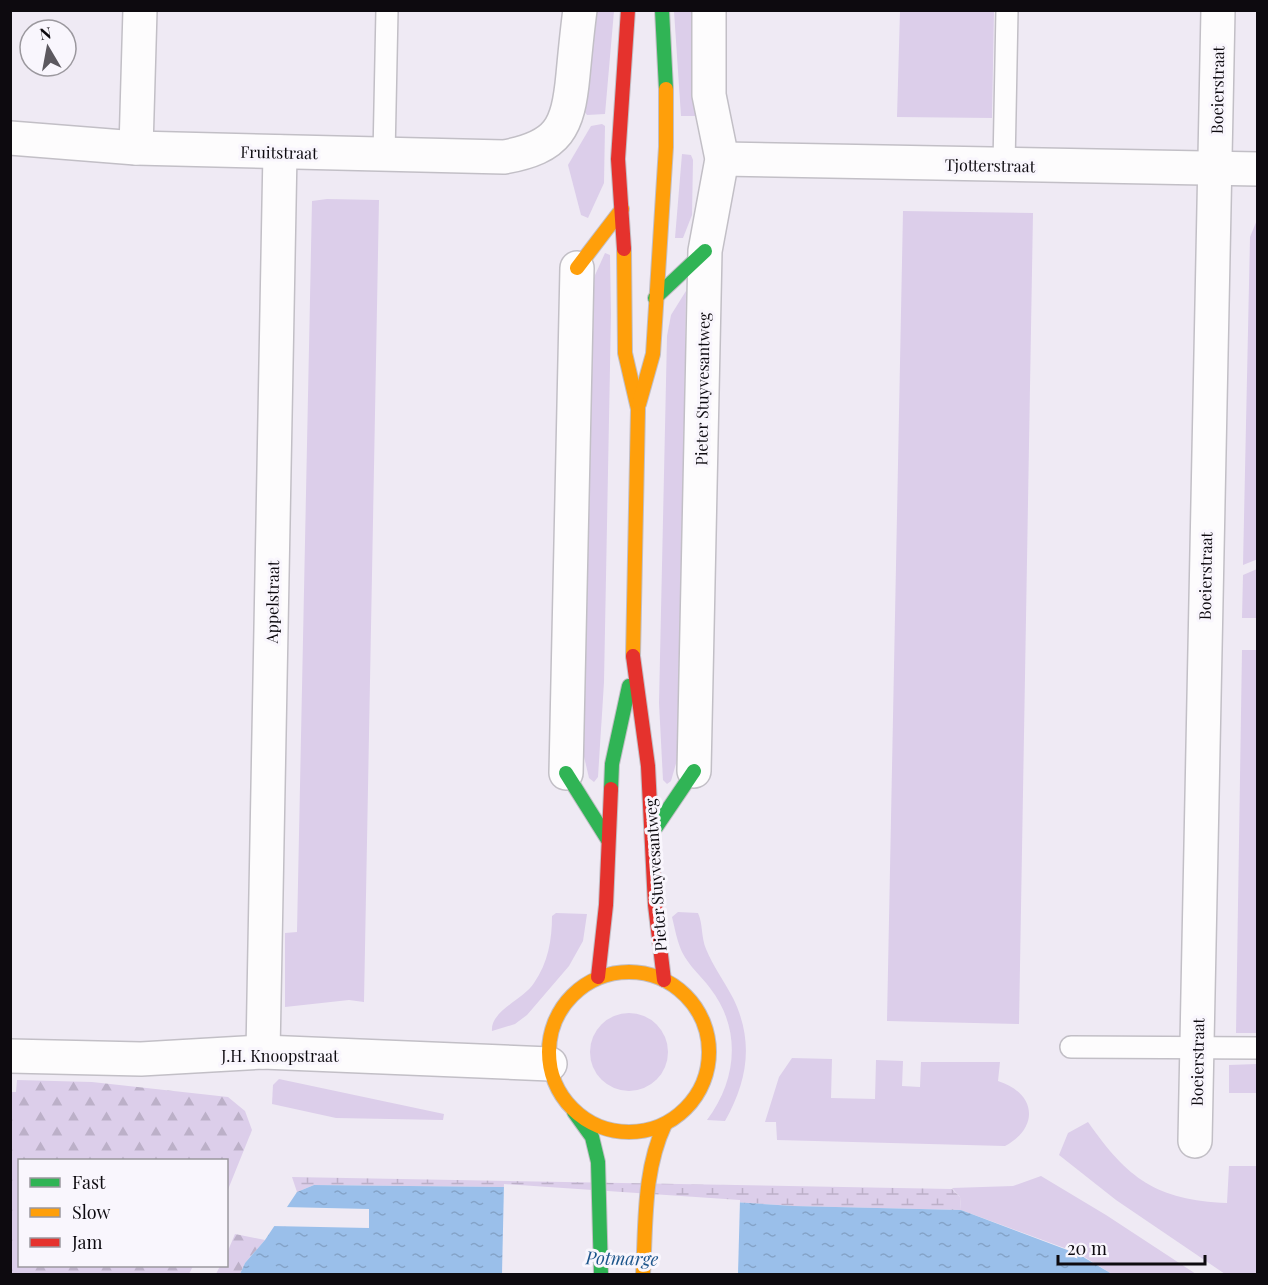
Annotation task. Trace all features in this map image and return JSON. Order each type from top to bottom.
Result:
[{"type":"main road","name":"Pieter Stuyvesantweg","points":[[628,10],[619,131],[625,352],[638,409],[633,664],[648,766],[655,905],[664,980]]},
{"type":"main road","name":"Pieter Stuyvesantweg","points":[[638,409],[653,354],[666,147],[666,84],[662,10]]},
{"type":"main road","points":[[577,268],[622,209]]},
{"type":"main road","points":[[655,298],[705,251]]},
{"type":"main road","name":"Pieter Stuyvesantweg","points":[[598,977],[606,905],[612,764],[633,664]]},
{"type":"main road","points":[[652,833],[694,771]]},
{"type":"main road","points":[[566,773],[608,840]]},
{"type":"main road","points":[[574,1112],[594,1125],[618,1132],[642,1131],[665,1124],[685,1111],[700,1091],[708,1068],[710,1044],[704,1021],[691,1000],[664,980],[651,974],[627,971],[598,977],[573,993],[556,1017],[548,1046],[550,1064],[559,1093],[592,1137],[598,1162],[600,1268],[594,1275]]},
{"type":"main road","points":[[643,1275],[650,1163],[657,1138],[665,1124]]},
{"type":"street","points":[[136,148],[140,10]]},
{"type":"street","name":"Fruitstraat","points":[[10,138],[136,148],[504,157],[526,153],[545,144],[558,131],[570,109],[580,10]]},
{"type":"street","name":"Pieter Stuyvesantweg","points":[[694,771],[705,251],[722,159],[710,95],[709,10]]},
{"type":"street","name":"Boeierstraat","points":[[1195,1142],[1218,10]]},
{"type":"street","name":"Appelstraat","points":[[263,1052],[280,152]]},
{"type":"street","name":"Tjotterstraat","points":[[722,159],[1257,169]]},
{"type":"street","points":[[566,773],[577,268]]},
{"type":"street","name":"J.H. Knoopstraat","points":[[10,1056],[141,1059],[263,1052],[550,1064]]},
{"type":"lane","points":[[384,155],[387,10]]},
{"type":"lane","points":[[1004,165],[1007,10]]},
{"type":"lane","points":[[1071,1047],[1257,1048]]},
{"type":"green space","points":[[593,11],[614,11],[605,114],[587,115],[584,111]]},
{"type":"green space","points":[[674,11],[695,11],[697,116],[681,116]]},
{"type":"green space","points":[[900,11],[994,11],[992,118],[897,117]]},
{"type":"green space","points":[[602,124],[605,126],[604,183],[588,218],[581,215],[568,165],[591,126]]},
{"type":"green space","points":[[682,154],[691,155],[693,160],[692,215],[683,238],[675,238]]},
{"type":"green space","points":[[379,200],[364,1002],[349,1000],[285,1007],[285,933],[297,932],[312,201]]},
{"type":"green space","points":[[903,211],[1033,213],[1019,1024],[887,1021]]},
{"type":"green space","points":[[1257,220],[1258,559],[1243,565],[1250,237]]},
{"type":"green space","points":[[605,253],[610,255],[611,314],[604,682],[598,777],[594,782],[589,778],[582,748],[591,284]]},
{"type":"green space","points":[[686,291],[679,753],[671,781],[667,784],[663,780],[659,703],[667,336],[671,315]]},
{"type":"green space","points":[[1257,569],[1257,618],[1242,618],[1243,575]]},
{"type":"green space","points":[[1242,650],[1258,650],[1257,1033],[1236,1033]]},
{"type":"green space","points":[[678,912],[698,913],[706,949],[733,998],[744,1030],[746,1060],[743,1075],[739,1091],[725,1121],[707,1120],[725,1088],[730,1071],[731,1037],[720,1004],[682,952],[672,917]]},
{"type":"green space","points":[[556,913],[587,914],[583,941],[569,966],[527,1015],[515,1024],[492,1031],[496,1017],[529,989],[539,975],[548,951],[552,916]]},
{"type":"green space","points":[[621,1013],[637,1013],[651,1019],[662,1030],[668,1044],[668,1060],[662,1074],[651,1085],[637,1091],[621,1091],[607,1085],[596,1074],[590,1060],[590,1044],[596,1030],[607,1019]]},
{"type":"green space","points":[[792,1058],[832,1059],[831,1098],[875,1099],[876,1060],[903,1061],[902,1086],[920,1087],[921,1062],[1000,1062],[998,1081],[1011,1086],[1020,1094],[1029,1111],[1028,1120],[1024,1130],[1005,1146],[777,1140],[776,1122],[765,1122],[779,1077]]},
{"type":"green space","points":[[1257,1064],[1257,1093],[1229,1093],[1229,1065]]},
{"type":"green space","points":[[279,1079],[444,1114],[443,1120],[336,1118],[272,1104],[273,1085]]},
{"type":"green space","points":[[17,1080],[92,1082],[228,1097],[245,1111],[252,1130],[228,1190],[228,1159],[18,1159],[18,1267],[192,1267],[189,1274],[11,1274],[10,1092],[16,1092]]},
{"type":"green space","points":[[1088,1122],[1131,1172],[1162,1191],[1181,1197],[1227,1203],[1229,1166],[1257,1166],[1257,1274],[1225,1274],[1116,1200],[1059,1155],[1068,1133]]},
{"type":"green space","points":[[1041,1176],[1196,1274],[1112,1274],[1078,1253],[961,1210],[960,1197],[952,1188],[1013,1186]]},
{"type":"green space","points":[[292,1177],[952,1189],[960,1197],[961,1210],[794,1206],[505,1187],[314,1185],[297,1192]]},
{"type":"green space","points":[[235,1234],[265,1240],[245,1263],[240,1274],[216,1274],[220,1267],[228,1267],[228,1251]]},
{"type":"water","name":"Potmarge","points":[[314,1185],[505,1187],[794,1206],[961,1210],[1078,1254],[1112,1274],[240,1274],[245,1263],[265,1240],[297,1192]]},
{"type":"pier","points":[[504,1184],[740,1200],[738,1274],[502,1274]]},
{"type":"pier","points":[[284,1207],[369,1209],[369,1228],[271,1226]]},
{"type":"traffic: fast","points":[[662,10],[666,89]]},
{"type":"traffic: fast","points":[[655,298],[705,251]]},
{"type":"traffic: fast","points":[[611,789],[612,764],[629,686]]},
{"type":"traffic: fast","points":[[652,833],[694,771]]},
{"type":"traffic: fast","points":[[566,773],[608,840]]},
{"type":"traffic: fast","points":[[574,1112],[592,1137],[598,1162],[601,1274]]},
{"type":"traffic: slow","points":[[639,404],[653,354],[666,147],[666,89]]},
{"type":"traffic: slow","points":[[577,268],[622,209]]},
{"type":"traffic: slow","points":[[624,249],[625,353],[638,409],[633,656]]},
{"type":"traffic: slow","points":[[629,972],[645,973],[660,978],[674,985],[686,995],[696,1007],[703,1021],[708,1036],[709,1052],[708,1068],[703,1083],[696,1097],[686,1109],[674,1119],[660,1126],[645,1131],[629,1132],[613,1131],[598,1126],[584,1119],[572,1109],[562,1097],[555,1083],[550,1068],[549,1052],[550,1036],[555,1021],[562,1007],[572,995],[584,985],[598,978],[613,973],[629,972]]},
{"type":"traffic: slow","points":[[643,1274],[649,1179],[665,1124]]},
{"type":"traffic: jam","points":[[624,249],[618,159],[628,10]]},
{"type":"traffic: jam","points":[[633,656],[648,766],[655,905],[664,980]]},
{"type":"traffic: jam","points":[[598,977],[606,905],[611,789]]}]
